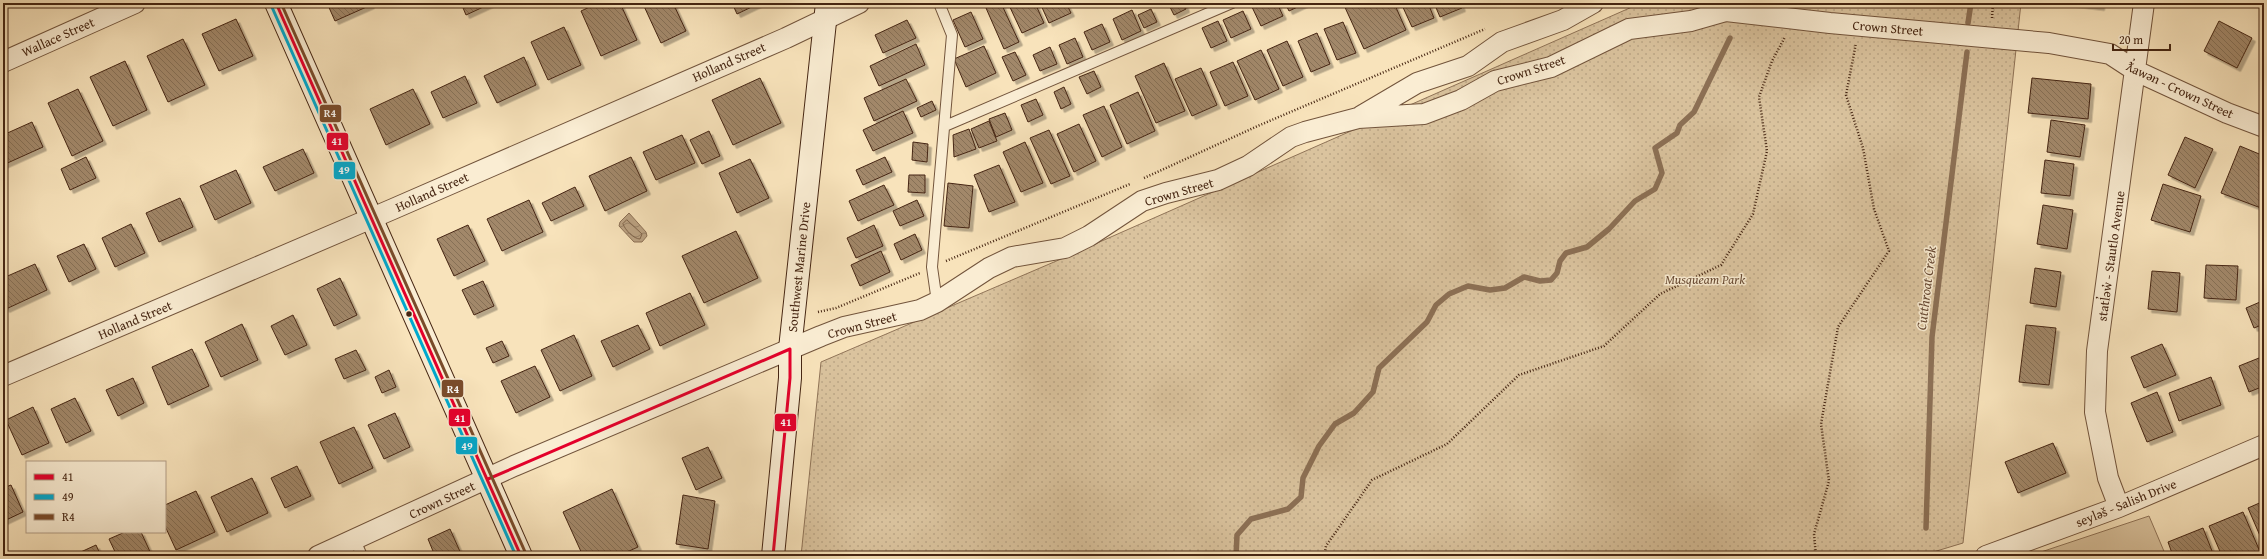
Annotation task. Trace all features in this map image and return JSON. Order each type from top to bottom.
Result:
[{"type":"main road","points":[[276,3],[521,556]]},
{"type":"main road","name":"Southwest Marine Drive","points":[[773,556],[790,378],[790,349],[827,11]]},
{"type":"street","name":"Wallace Street","points":[[3,62],[135,3]]},
{"type":"street","name":"Holland Street","points":[[3,376],[371,219],[827,11],[860,3]]},
{"type":"street","name":"Crown Street","points":[[1358,118],[1417,83],[1468,66],[1502,42],[1563,20],[1593,3]]},
{"type":"street","name":"statl̓əw̓ - Stautlo Avenue","points":[[2119,507],[2108,478],[2095,412],[2098,351],[2144,3]]},
{"type":"street","name":"Crown Street","points":[[318,556],[358,548],[488,479],[790,349],[844,327],[920,310],[937,302],[990,268],[1012,257],[1065,248],[1090,236],[1142,201],[1166,192],[1218,180],[1248,166],[1291,137],[1358,118],[1424,114],[1461,100],[1495,81],[1551,67],[1629,29],[1690,21],[1719,7],[1796,19],[2049,43]]},
{"type":"street","name":"ƛ̓awən - Crown Street","points":[[2049,43],[2110,54],[2136,71],[2227,113],[2264,127]]},
{"type":"street","name":"seyləš - Salish Drive","points":[[1986,556],[2119,507],[2264,445]]},
{"type":"lane","points":[[937,302],[932,267],[952,35],[939,3]]},
{"type":"lane","points":[[945,126],[1232,3]]},
{"type":"path","points":[[1991,38],[1993,3]]},
{"type":"path","points":[[1324,556],[1326,546],[1372,480],[1447,444],[1519,375],[1604,346],[1660,294],[1721,265],[1753,214],[1767,151],[1759,97],[1772,61],[1796,19]]},
{"type":"path","points":[[1140,180],[1260,125],[1488,27]]},
{"type":"path","points":[[1816,556],[1814,534],[1829,481],[1821,424],[1838,328],[1889,251],[1874,209],[1863,148],[1846,95],[1857,41]]},
{"type":"path","points":[[818,312],[836,308],[1133,183]]},
{"type":"green space","name":"Musqueam Park","points":[[1641,3],[2021,3],[1963,543],[1920,556],[801,556],[821,362],[1061,259]]},
{"type":"green space","points":[[2149,516],[2166,556],[2029,556]]},
{"type":"water","points":[[629,213],[646,232],[647,236],[642,242],[634,242],[619,226],[620,222]]},
{"type":"building","points":[[327,3],[370,3],[371,5],[335,21]]},
{"type":"building","points":[[461,3],[492,3],[466,15]]},
{"type":"building","points":[[598,3],[620,3],[637,40],[601,56],[581,11]]},
{"type":"building","points":[[673,3],[686,31],[661,43],[643,4]]},
{"type":"building","points":[[732,3],[760,3],[737,14]]},
{"type":"building","points":[[997,3],[1001,3],[1019,42],[1004,49],[986,8]]},
{"type":"building","points":[[1008,3],[1035,3],[1044,23],[1022,33]]},
{"type":"building","points":[[1040,3],[1066,3],[1071,13],[1049,23]]},
{"type":"building","points":[[1168,3],[1184,3],[1186,9],[1174,15]]},
{"type":"building","points":[[1261,3],[1277,3],[1283,16],[1261,26],[1252,7]]},
{"type":"building","points":[[1285,3],[1306,3],[1289,11]]},
{"type":"building","points":[[1343,3],[1394,3],[1406,30],[1364,49]]},
{"type":"building","points":[[1401,3],[1428,3],[1434,18],[1412,27]]},
{"type":"building","points":[[1434,3],[1460,3],[1462,8],[1440,17]]},
{"type":"building","points":[[2068,3],[2101,3],[2101,7]]},
{"type":"building","points":[[1151,9],[1157,22],[1144,28],[1138,15]]},
{"type":"building","points":[[1132,10],[1141,31],[1122,40],[1113,19]]},
{"type":"building","points":[[1243,11],[1251,29],[1231,38],[1223,20]]},
{"type":"building","points":[[971,12],[983,39],[965,47],[953,20]]},
{"type":"building","points":[[236,19],[253,56],[219,71],[202,34]]},
{"type":"building","points":[[907,20],[916,38],[883,53],[875,35]]},
{"type":"building","points":[[1218,21],[1227,41],[1211,48],[1202,28]]},
{"type":"building","points":[[2219,21],[2252,38],[2237,68],[2204,51]]},
{"type":"building","points":[[1343,22],[1356,53],[1337,60],[1324,29]]},
{"type":"building","points":[[1102,24],[1110,42],[1092,50],[1084,32]]},
{"type":"building","points":[[564,27],[581,65],[548,80],[531,42]]},
{"type":"building","points":[[1317,33],[1330,64],[1311,72],[1298,41]]},
{"type":"building","points":[[1075,38],[1083,57],[1067,64],[1059,45]]},
{"type":"building","points":[[183,39],[205,85],[168,102],[147,56]]},
{"type":"building","points":[[1287,41],[1303,77],[1283,86],[1267,50]]},
{"type":"building","points":[[916,44],[925,65],[879,86],[870,66]]},
{"type":"building","points":[[984,46],[996,73],[966,87],[954,59]]},
{"type":"building","points":[[1050,47],[1057,64],[1040,71],[1033,55]]},
{"type":"building","points":[[1261,50],[1279,89],[1255,100],[1237,61]]},
{"type":"building","points":[[1015,52],[1026,75],[1013,81],[1002,57]]},
{"type":"building","points":[[524,57],[536,85],[497,103],[484,76]]},
{"type":"building","points":[[125,61],[147,110],[113,126],[90,77]]},
{"type":"building","points":[[1233,62],[1248,96],[1225,106],[1210,72]]},
{"type":"building","points":[[1164,63],[1185,111],[1156,123],[1135,76]]},
{"type":"building","points":[[1201,68],[1217,105],[1192,116],[1175,79]]},
{"type":"building","points":[[1094,71],[1101,87],[1087,94],[1079,77]]},
{"type":"building","points":[[465,76],[477,103],[443,118],[431,92]]},
{"type":"building","points":[[760,78],[781,123],[733,145],[712,100]]},
{"type":"building","points":[[2032,78],[2091,84],[2088,119],[2028,113]]},
{"type":"building","points":[[906,79],[917,101],[874,121],[864,98]]},
{"type":"building","points":[[1064,87],[1071,104],[1061,109],[1054,92]]},
{"type":"building","points":[[78,89],[103,141],[72,156],[48,103]]},
{"type":"building","points":[[413,89],[430,124],[386,145],[370,109]]},
{"type":"building","points":[[1138,92],[1155,131],[1127,144],[1110,105]]},
{"type":"building","points":[[1036,99],[1043,115],[1028,122],[1021,105]]},
{"type":"building","points":[[932,101],[936,110],[921,117],[917,108]]},
{"type":"building","points":[[1104,106],[1122,147],[1102,157],[1083,115]]},
{"type":"building","points":[[903,111],[913,133],[873,151],[863,130]]},
{"type":"building","points":[[1005,113],[1012,130],[996,137],[989,119]]},
{"type":"building","points":[[2051,120],[2085,125],[2080,157],[2047,152]]},
{"type":"building","points":[[989,121],[997,141],[979,148],[971,129]]},
{"type":"building","points":[[32,122],[43,147],[3,165],[3,135]]},
{"type":"building","points":[[1079,124],[1096,161],[1074,172],[1057,134]]},
{"type":"building","points":[[969,129],[976,149],[954,157],[953,135]]},
{"type":"building","points":[[1049,130],[1070,176],[1051,184],[1030,138]]},
{"type":"building","points":[[709,131],[720,156],[702,164],[690,140]]},
{"type":"building","points":[[682,135],[695,163],[656,180],[643,152]]},
{"type":"building","points":[[2185,137],[2213,149],[2195,188],[2168,175]]},
{"type":"building","points":[[913,142],[928,144],[927,162],[912,160]]},
{"type":"building","points":[[1025,142],[1043,183],[1021,192],[1003,152]]},
{"type":"building","points":[[2240,146],[2264,156],[2264,201],[2261,208],[2221,193]]},
{"type":"building","points":[[303,149],[314,173],[275,191],[263,167]]},
{"type":"building","points":[[86,157],[96,178],[70,190],[61,169]]},
{"type":"building","points":[[631,157],[647,191],[605,211],[589,176]]},
{"type":"building","points":[[885,157],[892,172],[863,185],[856,170]]},
{"type":"building","points":[[750,159],[769,198],[737,213],[719,173]]},
{"type":"building","points":[[2045,160],[2074,164],[2070,196],[2041,193]]},
{"type":"building","points":[[999,165],[1015,202],[989,212],[974,175]]},
{"type":"building","points":[[236,170],[251,203],[215,220],[200,186]]},
{"type":"building","points":[[909,175],[925,175],[925,193],[908,192]]},
{"type":"building","points":[[948,183],[973,186],[969,228],[944,226]]},
{"type":"building","points":[[2163,184],[2201,196],[2190,232],[2151,220]]},
{"type":"building","points":[[884,185],[894,205],[858,221],[849,201]]},
{"type":"building","points":[[575,187],[584,206],[551,221],[542,203]]},
{"type":"building","points":[[180,198],[193,227],[159,242],[146,213]]},
{"type":"building","points":[[529,200],[543,232],[502,251],[487,219]]},
{"type":"building","points":[[917,200],[924,216],[900,226],[893,211]]},
{"type":"building","points":[[2043,205],[2073,210],[2067,249],[2037,244]]},
{"type":"building","points":[[131,224],[145,253],[115,267],[102,238]]},
{"type":"building","points":[[468,225],[485,261],[454,276],[437,239]]},
{"type":"building","points":[[874,225],[883,246],[856,258],[847,238]]},
{"type":"building","points":[[736,231],[758,278],[704,303],[682,256]]},
{"type":"building","points":[[915,234],[922,250],[901,260],[894,244]]},
{"type":"building","points":[[84,244],[96,269],[69,282],[57,256]]},
{"type":"building","points":[[881,251],[890,272],[860,286],[851,265]]},
{"type":"building","points":[[35,264],[47,290],[6,309],[3,303],[3,278]]},
{"type":"building","points":[[2206,265],[2238,266],[2236,300],[2204,298]]},
{"type":"building","points":[[2035,268],[2061,272],[2056,307],[2030,303]]},
{"type":"building","points":[[2152,271],[2180,273],[2177,312],[2148,309]]},
{"type":"building","points":[[340,278],[357,315],[334,326],[317,289]]},
{"type":"building","points":[[483,281],[494,306],[474,315],[462,290]]},
{"type":"building","points":[[690,293],[705,325],[660,346],[646,313]]},
{"type":"building","points":[[2260,302],[2264,312],[2264,324],[2254,328],[2246,308]]},
{"type":"building","points":[[293,315],[307,345],[285,355],[271,326]]},
{"type":"building","points":[[242,324],[258,360],[221,377],[205,342]]},
{"type":"building","points":[[638,325],[650,349],[613,367],[601,341]]},
{"type":"building","points":[[2026,325],[2056,328],[2049,385],[2019,382]]},
{"type":"building","points":[[574,335],[592,376],[560,391],[541,350]]},
{"type":"building","points":[[502,341],[509,356],[493,363],[486,348]]},
{"type":"building","points":[[2162,344],[2176,375],[2144,388],[2131,357]]},
{"type":"building","points":[[192,349],[209,386],[168,405],[152,367]]},
{"type":"building","points":[[356,350],[366,370],[344,379],[335,359]]},
{"type":"building","points":[[2264,356],[2264,386],[2249,392],[2239,366]]},
{"type":"building","points":[[535,366],[550,397],[516,413],[501,381]]},
{"type":"building","points":[[389,370],[396,387],[382,393],[375,377]]},
{"type":"building","points":[[2211,377],[2221,405],[2179,421],[2169,393]]},
{"type":"building","points":[[133,378],[144,403],[118,416],[106,390]]},
{"type":"building","points":[[2157,392],[2173,432],[2147,442],[2131,403]]},
{"type":"building","points":[[75,398],[91,431],[66,443],[51,409]]},
{"type":"building","points":[[33,407],[49,443],[22,455],[6,420]]},
{"type":"building","points":[[395,413],[410,447],[384,459],[368,425]]},
{"type":"building","points":[[354,427],[373,468],[339,484],[320,442]]},
{"type":"building","points":[[2053,443],[2066,473],[2018,493],[2005,462]]},
{"type":"building","points":[[708,447],[722,478],[696,490],[682,458]]},
{"type":"building","points":[[297,466],[311,496],[285,508],[271,478]]},
{"type":"building","points":[[252,478],[268,513],[227,532],[211,497]]},
{"type":"building","points":[[11,485],[23,512],[4,521],[3,488]]},
{"type":"building","points":[[612,489],[638,547],[618,556],[583,556],[563,512]]},
{"type":"building","points":[[196,491],[215,532],[176,550],[166,528],[166,505]]},
{"type":"building","points":[[683,495],[715,501],[708,549],[676,544]]},
{"type":"building","points":[[2264,501],[2264,545],[2248,508]]},
{"type":"building","points":[[2243,512],[2261,554],[2256,556],[2222,556],[2209,526]]},
{"type":"building","points":[[2203,528],[2214,556],[2173,556],[2168,542]]},
{"type":"building","points":[[450,529],[462,556],[435,556],[428,539]]},
{"type":"building","points":[[123,533],[141,533],[152,556],[117,556],[109,539]]},
{"type":"building","points":[[96,545],[101,556],[72,556]]},
{"type":"building","points":[[651,554],[674,556],[651,556]]},
{"type":"waterway","name":"Cutthroat Creek","points":[[1968,23],[1971,3]]},
{"type":"waterway","points":[[1236,556],[1237,535],[1251,519],[1288,509],[1301,497],[1303,478],[1319,446],[1335,424],[1354,413],[1373,392],[1379,368],[1427,322],[1436,305],[1449,294],[1468,286],[1490,290],[1505,288],[1524,277],[1540,281],[1551,280],[1557,273],[1560,261],[1566,253],[1587,247],[1609,229],[1635,201],[1655,189],[1662,173],[1655,148],[1677,133],[1680,125],[1694,112],[1730,38]]},
{"type":"waterway","name":"Cutthroat Creek","points":[[1926,528],[1932,337],[1967,52]]},
{"type":"transit line","name":"41","points":[[276,3],[521,556]]},
{"type":"transit line","name":"R4","points":[[281,3],[526,554]]},
{"type":"transit line","name":"49","points":[[271,5],[516,556]]},
{"type":"transit line","name":"41","points":[[488,479],[790,349],[790,378],[773,556]]}]
